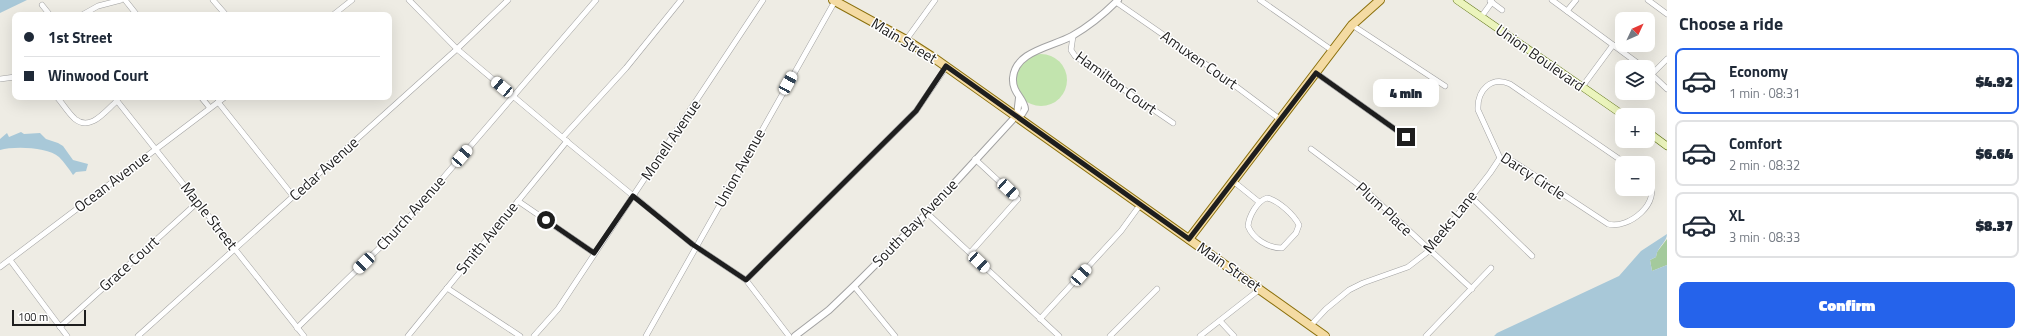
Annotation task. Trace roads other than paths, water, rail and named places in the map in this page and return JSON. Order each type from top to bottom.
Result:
[{"type":"main road","name":"Main Street","points":[[834,0],[906,40],[946,66],[1325,336]]},
{"type":"main road","points":[[1189,239],[1352,25],[1380,0]]},
{"type":"main road","name":"Union Boulevard","points":[[1457,0],[1615,110]]},
{"type":"main road","points":[[1655,137],[1667,146]]},
{"type":"street","points":[[87,12],[98,6],[121,0]]},
{"type":"street","points":[[125,0],[135,12]]},
{"type":"street","points":[[213,0],[223,12]]},
{"type":"street","points":[[337,12],[352,0]]},
{"type":"street","points":[[409,0],[457,50],[696,247],[746,280],[789,336]]},
{"type":"street","name":"Cedar Avenue","points":[[138,336],[457,50],[491,19],[508,0]]},
{"type":"street","name":"Church Avenue","points":[[297,328],[400,228],[596,0]]},
{"type":"street","name":"Smith Avenue","points":[[408,336],[518,201],[565,139],[626,68],[681,0]]},
{"type":"street","name":"Monell Avenue","points":[[534,336],[558,309],[763,0]]},
{"type":"street","name":"Union Avenue","points":[[646,336],[834,0]]},
{"type":"street","points":[[906,40],[935,0]]},
{"type":"street","points":[[1260,0],[1333,51]]},
{"type":"street","points":[[1552,0],[1633,60]]},
{"type":"street","points":[[1567,11],[1576,0]]},
{"type":"street","points":[[1648,0],[1667,14]]},
{"type":"street","points":[[1016,115],[1019,98],[1013,80],[1014,73],[1020,62],[1030,54],[1072,36],[1117,1]]},
{"type":"street","name":"Amuxen Court","points":[[1117,1],[1281,120]]},
{"type":"street","points":[[1481,17],[1490,1],[1502,10]]},
{"type":"street","points":[[42,5],[48,12]]},
{"type":"street","points":[[1352,25],[1445,86]]},
{"type":"street","name":"Hamilton Court","points":[[1072,36],[1071,50],[1075,56],[1173,123]]},
{"type":"street","points":[[1582,87],[1613,45]]},
{"type":"street","points":[[1655,68],[1667,59]]},
{"type":"street","points":[[746,280],[916,111],[946,66]]},
{"type":"street","points":[[1316,73],[1406,137]]},
{"type":"street","points":[[0,79],[12,77]]},
{"type":"street","points":[[1655,77],[1667,89]]},
{"type":"street","name":"Darcy Circle","points":[[1615,156],[1510,84],[1498,81],[1492,82],[1483,89],[1478,103],[1478,110],[1500,158],[1514,162],[1613,226],[1625,223],[1648,205],[1652,196]]},
{"type":"street","points":[[59,100],[72,116],[82,123],[91,123],[115,100]]},
{"type":"street","name":"Maple Street","points":[[117,100],[304,336]]},
{"type":"street","points":[[203,100],[210,108]]},
{"type":"street","name":"Ocean Avenue","points":[[0,267],[221,100]]},
{"type":"street","points":[[218,102],[293,196]]},
{"type":"street","name":"South Bay Avenue","points":[[800,335],[854,286],[927,213],[1016,115]]},
{"type":"street","name":"Plum Place","points":[[1311,149],[1363,188],[1472,289]]},
{"type":"street","name":"Meeks Lane","points":[[1311,325],[1326,309],[1349,290],[1408,267],[1430,250],[1500,158]]},
{"type":"street","points":[[970,253],[1018,199],[975,159]]},
{"type":"street","points":[[1233,181],[1259,202]]},
{"type":"street","points":[[1471,197],[1532,256]]},
{"type":"street","points":[[1263,199],[1273,199],[1297,220],[1299,228],[1285,246],[1278,248],[1267,245],[1250,230],[1248,222],[1259,202],[1263,199]]},
{"type":"street","points":[[518,201],[594,253]]},
{"type":"street","name":"Grace Court","points":[[60,327],[198,202]]},
{"type":"street","points":[[1040,319],[1121,231],[1140,205]]},
{"type":"street","points":[[927,213],[1059,336]]},
{"type":"street","points":[[10,260],[68,336]]},
{"type":"street","points":[[1426,336],[1491,268]]},
{"type":"street","points":[[854,286],[895,336]]},
{"type":"street","points":[[447,288],[520,336]]},
{"type":"street","points":[[1110,336],[1158,289]]},
{"type":"street","points":[[1200,336],[1260,289]]},
{"type":"street","points":[[1220,321],[1234,336]]},
{"type":"water","points":[[0,0],[27,0],[0,13]]},
{"type":"water","points":[[21,132],[24,134],[40,133],[46,139],[63,146],[73,160],[88,164],[86,171],[76,172],[73,175],[59,157],[39,149],[14,148],[0,150],[0,139],[7,133],[9,137]]},
{"type":"water","points":[[1667,234],[1667,237],[1658,250],[1656,257],[1650,260],[1652,271],[1667,265],[1667,336],[1494,336],[1497,333],[1619,276],[1641,251]]}]
